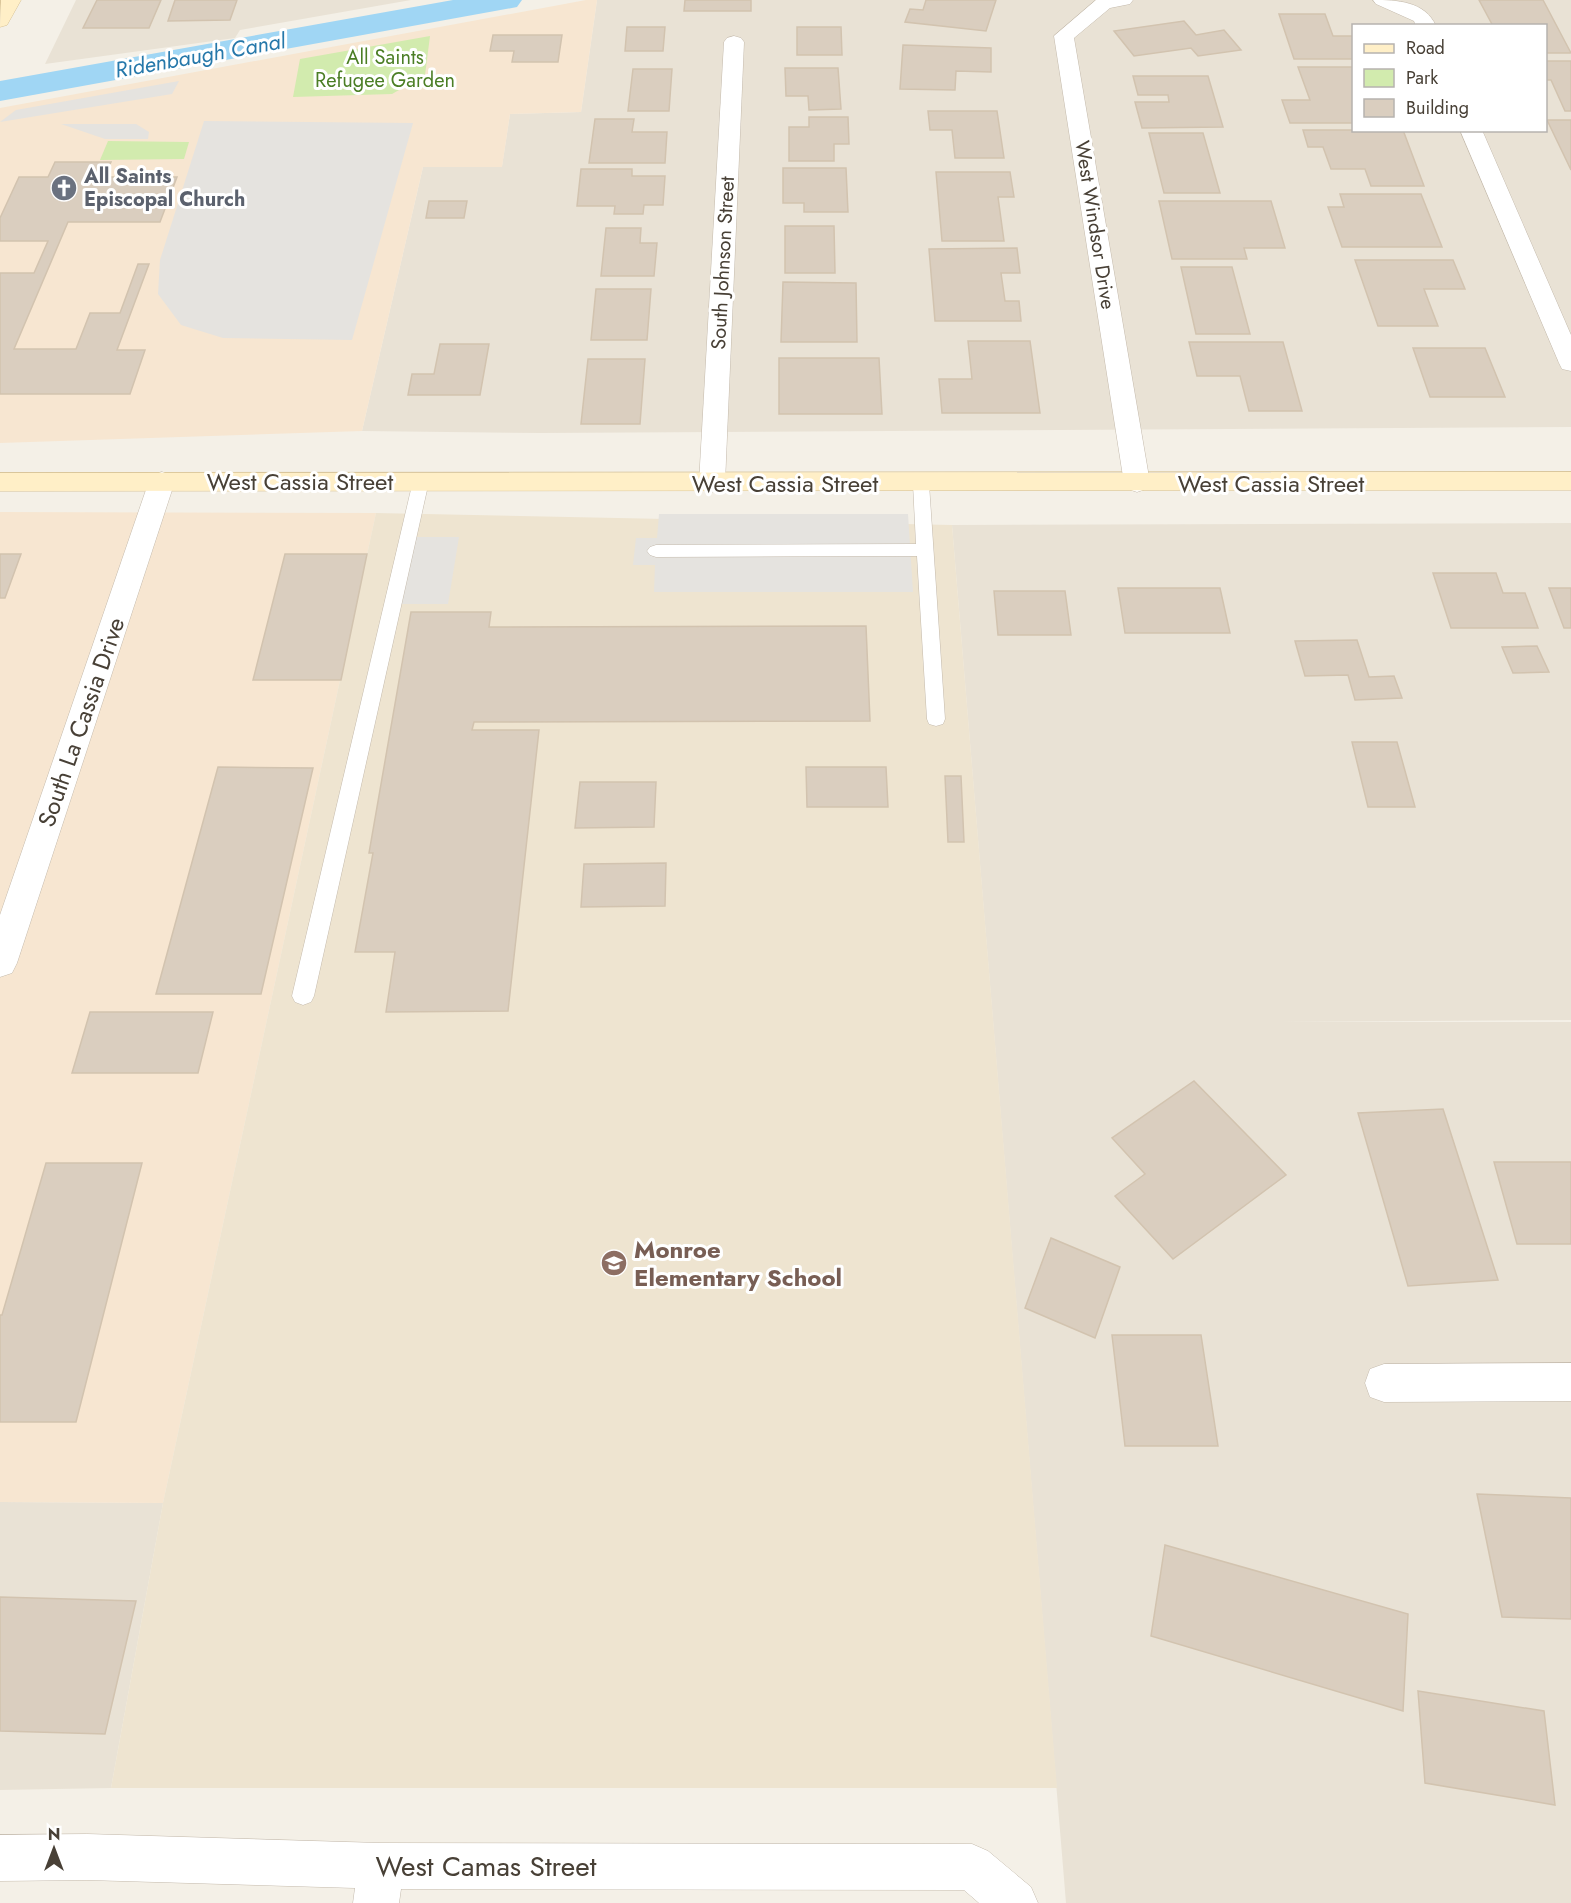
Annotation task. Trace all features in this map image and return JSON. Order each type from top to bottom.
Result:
[{"type":"street","points":[[0,21],[11,0]]},
{"type":"street","name":"West Windsor Drive","points":[[1123,0],[1104,3],[1064,36],[1137,483]]},
{"type":"street","points":[[1383,0],[1422,16],[1425,24]]},
{"type":"street","name":"South Johnson Street","points":[[712,483],[734,42]]},
{"type":"street","points":[[1472,132],[1571,363]]},
{"type":"street","name":"West Cassia Street","points":[[0,482],[420,481],[921,484],[1571,481]]},
{"type":"street","name":"South La Cassia Drive","points":[[0,963],[162,482]]},
{"type":"street","points":[[1384,1383],[1571,1382]]},
{"type":"street","name":"West Camas Street","points":[[0,1858],[87,1857],[378,1884],[972,1867],[1015,1903]]},
{"type":"lane","points":[[303,996],[420,481]]},
{"type":"lane","points":[[921,484],[936,719]]},
{"type":"lane","points":[[656,551],[926,550]]},
{"type":"shaded area","points":[[76,0],[411,0],[240,30],[235,38],[45,64]]},
{"type":"shaded area","points":[[586,0],[597,0],[581,112],[510,114],[502,167],[423,167],[362,431],[0,443],[0,108]]},
{"type":"shaded area","points":[[597,0],[1571,0],[1571,427],[541,433],[362,431],[423,167],[502,166],[510,114],[581,112]]},
{"type":"shaded area","points":[[179,81],[172,94],[0,122],[16,110]]},
{"type":"shaded area","points":[[204,121],[413,123],[352,340],[223,338],[181,325],[158,294],[160,260]]},
{"type":"shaded area","points":[[61,124],[136,124],[149,132],[148,139],[105,139]]},
{"type":"shaded area","points":[[0,512],[376,513],[163,1503],[0,1502]]},
{"type":"shaded area","name":"Monroe Elementary School","points":[[376,513],[952,525],[1057,1788],[111,1788],[163,1503]]},
{"type":"shaded area","points":[[659,514],[908,514],[913,592],[654,592],[655,565],[633,565],[636,538],[657,538]]},
{"type":"shaded area","points":[[1571,523],[1571,1020],[1281,1022],[1571,1022],[1571,1903],[1066,1903],[952,525]]},
{"type":"shaded area","points":[[407,537],[459,537],[448,604],[392,604]]},
{"type":"shaded area","points":[[0,1502],[163,1503],[111,1788],[0,1790]]},
{"type":"green space","name":"All Saints Refugee Garden","points":[[430,36],[424,83],[408,85],[392,94],[293,97],[300,59]]},
{"type":"green space","points":[[108,141],[189,142],[184,159],[100,160]]},
{"type":"building","points":[[97,0],[161,0],[149,28],[83,28]]},
{"type":"building","points":[[175,0],[237,0],[230,20],[168,21]]},
{"type":"building","points":[[685,0],[751,0],[751,11],[684,11]]},
{"type":"building","points":[[926,0],[996,0],[986,31],[905,22],[910,9],[923,10]]},
{"type":"building","points":[[1479,0],[1543,0],[1571,53],[1547,53],[1547,24],[1492,24]]},
{"type":"building","points":[[1279,14],[1325,14],[1333,36],[1352,36],[1352,59],[1294,59]]},
{"type":"building","points":[[1184,21],[1196,35],[1224,30],[1241,50],[1198,56],[1191,48],[1134,56],[1114,31]]},
{"type":"building","points":[[627,27],[665,27],[663,51],[625,51]]},
{"type":"building","points":[[797,27],[841,27],[842,55],[797,55]]},
{"type":"building","points":[[493,35],[562,35],[558,62],[512,62],[514,51],[490,51]]},
{"type":"building","points":[[903,45],[991,48],[991,72],[956,71],[955,90],[900,89]]},
{"type":"building","points":[[1547,61],[1571,61],[1571,111],[1565,111],[1551,80],[1547,80]]},
{"type":"building","points":[[1298,67],[1352,67],[1352,123],[1290,123],[1282,100],[1310,100]]},
{"type":"building","points":[[785,68],[838,68],[841,109],[809,110],[808,96],[786,96]]},
{"type":"building","points":[[633,69],[672,69],[669,111],[628,111]]},
{"type":"building","points":[[1133,76],[1208,76],[1223,127],[1142,128],[1135,102],[1169,102],[1168,95],[1138,95]]},
{"type":"building","points":[[928,111],[997,111],[1004,158],[955,158],[952,130],[930,130]]},
{"type":"building","points":[[809,117],[848,117],[849,144],[834,144],[834,161],[789,161],[789,127],[809,127]]},
{"type":"building","points":[[595,119],[634,119],[632,132],[667,132],[665,163],[589,163]]},
{"type":"building","points":[[1547,120],[1571,120],[1571,170]]},
{"type":"building","points":[[1303,130],[1404,132],[1424,186],[1371,186],[1365,169],[1331,169],[1323,147],[1308,147]]},
{"type":"building","points":[[1149,133],[1203,133],[1220,193],[1164,193]]},
{"type":"building","points":[[55,162],[111,162],[104,177],[177,177],[160,222],[68,222],[14,349],[76,349],[90,313],[120,313],[138,264],[149,264],[117,350],[145,350],[130,394],[0,394],[0,273],[34,273],[48,241],[0,241],[0,218],[19,177],[48,177]]},
{"type":"building","points":[[783,168],[846,168],[848,212],[804,212],[804,203],[783,203]]},
{"type":"building","points":[[581,169],[632,169],[632,176],[665,176],[663,205],[644,205],[643,214],[614,214],[615,206],[577,206]]},
{"type":"building","points":[[936,172],[1010,172],[1014,197],[998,197],[1004,241],[942,241]]},
{"type":"building","points":[[1340,194],[1421,194],[1442,247],[1342,247],[1328,207],[1344,207]]},
{"type":"building","points":[[429,201],[467,201],[464,218],[426,218]]},
{"type":"building","points":[[1159,201],[1271,201],[1285,248],[1244,248],[1247,259],[1172,259]]},
{"type":"building","points":[[785,226],[834,226],[835,273],[785,273]]},
{"type":"building","points":[[606,228],[641,228],[640,243],[657,243],[654,276],[601,276]]},
{"type":"building","points":[[1017,248],[1020,273],[1001,273],[1005,301],[1019,301],[1021,321],[935,321],[929,249]]},
{"type":"building","points":[[1355,260],[1453,260],[1465,289],[1424,289],[1438,326],[1378,326]]},
{"type":"building","points":[[1181,267],[1232,267],[1250,334],[1196,334]]},
{"type":"building","points":[[783,282],[856,283],[857,342],[781,342]]},
{"type":"building","points":[[596,289],[651,289],[647,340],[591,340]]},
{"type":"building","points":[[968,341],[1030,341],[1040,413],[942,413],[939,379],[972,379]]},
{"type":"building","points":[[1189,342],[1283,342],[1302,411],[1249,411],[1240,376],[1197,376]]},
{"type":"building","points":[[440,344],[489,344],[480,395],[408,395],[412,374],[434,374]]},
{"type":"building","points":[[1413,348],[1485,348],[1505,397],[1430,397]]},
{"type":"building","points":[[779,358],[879,358],[882,414],[779,414]]},
{"type":"building","points":[[588,359],[645,359],[640,424],[581,424]]},
{"type":"building","points":[[0,554],[21,554],[5,598],[0,598]]},
{"type":"building","points":[[285,554],[367,554],[341,680],[253,680]]},
{"type":"building","points":[[1433,573],[1496,573],[1503,593],[1525,593],[1538,628],[1451,628]]},
{"type":"building","points":[[1118,588],[1220,588],[1230,633],[1125,633]]},
{"type":"building","points":[[1549,588],[1571,588],[1571,628],[1564,628]]},
{"type":"building","points":[[994,591],[1065,591],[1071,635],[998,635]]},
{"type":"building","points":[[411,612],[491,612],[489,627],[866,626],[870,721],[474,722],[472,730],[539,730],[508,1011],[386,1012],[395,952],[355,952],[373,853],[369,853]]},
{"type":"building","points":[[1357,640],[1369,677],[1394,676],[1402,698],[1355,700],[1348,675],[1305,676],[1295,641]]},
{"type":"building","points":[[1537,646],[1549,672],[1513,673],[1502,647]]},
{"type":"building","points":[[1352,742],[1397,742],[1415,807],[1368,807]]},
{"type":"building","points":[[218,767],[313,768],[261,994],[156,994]]},
{"type":"building","points":[[806,767],[886,767],[888,807],[807,807]]},
{"type":"building","points":[[945,776],[961,776],[964,842],[948,842]]},
{"type":"building","points":[[580,782],[656,782],[654,827],[575,828]]},
{"type":"building","points":[[666,863],[665,906],[581,907],[584,864]]},
{"type":"building","points":[[90,1012],[213,1012],[198,1073],[72,1073]]},
{"type":"building","points":[[1194,1081],[1286,1175],[1173,1259],[1115,1196],[1145,1174],[1112,1138]]},
{"type":"building","points":[[1443,1109],[1498,1280],[1408,1286],[1358,1113]]},
{"type":"building","points":[[1494,1162],[1571,1162],[1571,1244],[1517,1244]]},
{"type":"building","points":[[46,1163],[142,1163],[76,1422],[0,1422],[0,1315],[2,1315]]},
{"type":"building","points":[[1051,1238],[1120,1267],[1095,1338],[1025,1308]]},
{"type":"building","points":[[1112,1335],[1201,1335],[1218,1446],[1125,1446]]},
{"type":"building","points":[[1477,1494],[1571,1498],[1571,1619],[1502,1617]]},
{"type":"building","points":[[1165,1545],[1408,1614],[1403,1711],[1151,1636]]},
{"type":"building","points":[[0,1597],[136,1601],[105,1734],[0,1731]]},
{"type":"building","points":[[1418,1691],[1544,1711],[1555,1805],[1425,1783]]},
{"type":"waterway","name":"Ridenbaugh Canal","points":[[0,91],[506,0]]},
{"type":"place","name":"All Saints Episcopal Church","points":[[64,188]]},
{"type":"place","name":"Monroe Elementary School","points":[[614,1263]]}]
